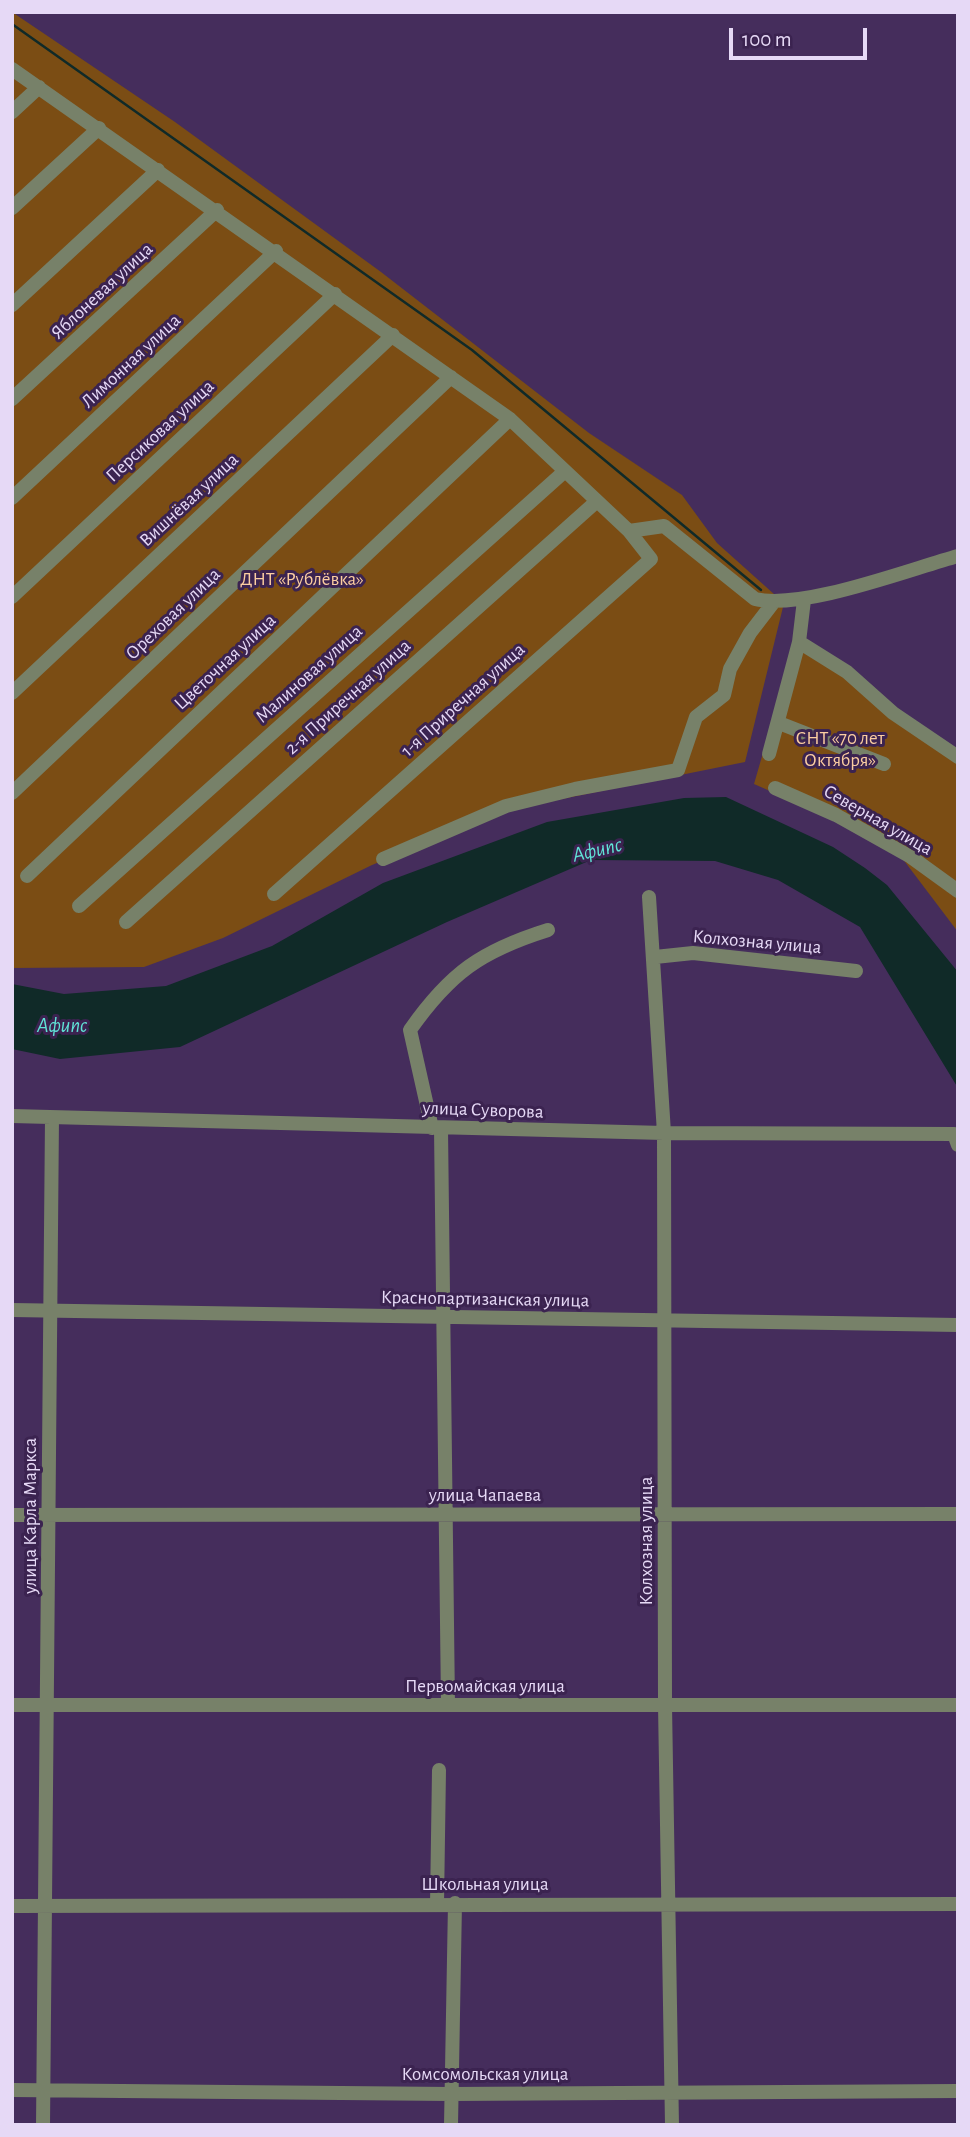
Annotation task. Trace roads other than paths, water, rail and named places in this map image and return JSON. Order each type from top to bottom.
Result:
[{"type":"street","points":[[12,69],[276,251],[510,419],[629,531],[664,526],[755,599],[773,603],[804,600],[958,556]]},
{"type":"street","points":[[12,112],[39,87]]},
{"type":"street","points":[[12,208],[99,128]]},
{"type":"street","points":[[12,305],[158,170]]},
{"type":"street","name":"Яблоневая улица","points":[[12,400],[217,211]]},
{"type":"street","name":"Лимонная улица","points":[[12,498],[276,251]]},
{"type":"street","name":"Персиковая улица","points":[[12,597],[335,293]]},
{"type":"street","name":"Вишнёвая улица","points":[[12,693],[393,335]]},
{"type":"street","name":"Ореховая улица","points":[[12,793],[451,376]]},
{"type":"street","name":"Цветочная улица","points":[[27,877],[510,419]]},
{"type":"street","name":"Малиновая улица","points":[[79,906],[565,471]]},
{"type":"street","name":"2-я Приречная улица","points":[[126,922],[597,501]]},
{"type":"street","name":"1-я Приречная улица","points":[[274,894],[651,559],[629,531]]},
{"type":"street","points":[[769,754],[799,642],[804,600]]},
{"type":"street","points":[[383,859],[506,806],[575,789],[678,770],[696,717],[724,695],[730,669],[750,633],[773,603]]},
{"type":"street","points":[[799,642],[847,672],[892,713],[958,757]]},
{"type":"street","points":[[779,723],[884,764]]},
{"type":"street","name":"Северная улица","points":[[775,788],[847,821],[911,857],[958,891]]},
{"type":"street","name":"Колхозная улица","points":[[649,897],[655,957],[664,1133],[665,1705],[672,2125]]},
{"type":"street","points":[[448,1705],[437,1128],[410,1030],[435,994],[468,964],[518,939],[548,930]]},
{"type":"street","name":"Колхозная улица","points":[[655,957],[693,953],[856,971]]},
{"type":"street","name":"улица Суворова","points":[[12,1116],[956,1140]]},
{"type":"street","name":"улица Карла Маркса","points":[[43,2125],[52,1118]]},
{"type":"street","name":"Краснопартизанская улица","points":[[12,1310],[664,1323],[958,1325]]},
{"type":"street","name":"улица Чапаева","points":[[12,1515],[958,1514]]},
{"type":"street","name":"Первомайская улица","points":[[12,1705],[958,1705]]},
{"type":"street","points":[[437,1904],[439,1770]]},
{"type":"street","points":[[451,2125],[455,1903]]},
{"type":"street","name":"Школьная улица","points":[[12,1906],[958,1904]]},
{"type":"street","name":"Комсомольская улица","points":[[12,2090],[451,2094],[958,2091]]},
{"type":"water","name":"Афипс","points":[[726,797],[833,847],[865,868],[887,885],[958,972],[958,1088],[860,927],[778,880],[715,861],[591,860],[447,922],[180,1047],[60,1059],[12,1049],[12,984],[64,994],[166,986],[272,946],[383,883],[547,822],[684,798]]},
{"type":"waterway","points":[[12,24],[472,350],[761,590]]},
{"type":"park label","name":"ДНТ «Рублёвка»","points":[[302,579]]},
{"type":"park label","name":"СНТ «70 лет Октября»","points":[[840,749]]}]
